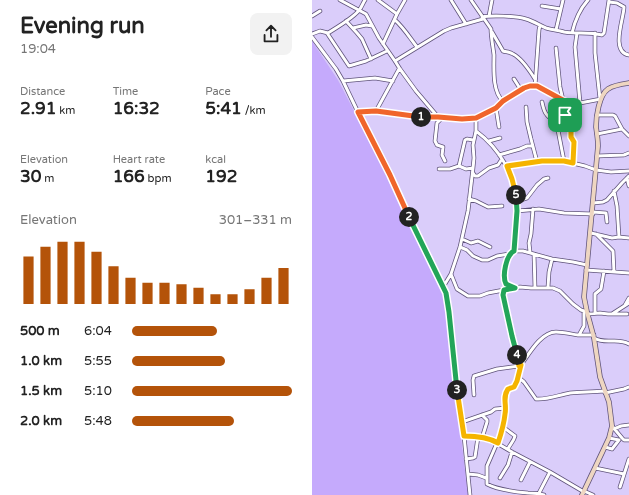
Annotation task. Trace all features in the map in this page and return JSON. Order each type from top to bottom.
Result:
[{"type":"street","points":[[340,0],[366,14],[387,51],[416,91],[440,117]]},
{"type":"street","points":[[327,33],[338,27],[360,10],[364,0]]},
{"type":"street","points":[[378,0],[397,14]]},
{"type":"street","points":[[384,4],[387,0]]},
{"type":"street","points":[[383,44],[405,0]]},
{"type":"street","points":[[451,0],[466,24]]},
{"type":"street","points":[[471,0],[489,26],[503,51],[513,54],[518,58],[531,71],[535,79]]},
{"type":"street","points":[[489,16],[492,0]]},
{"type":"street","points":[[556,30],[563,0]]},
{"type":"street","points":[[572,33],[576,17],[588,0]]},
{"type":"street","points":[[395,61],[444,31],[489,16],[521,18],[546,28],[572,33],[595,33],[602,35],[604,33],[609,1],[624,6],[619,40],[622,52],[625,55],[628,55]]},
{"type":"street","points":[[542,6],[561,9]]},
{"type":"street","points":[[624,10],[629,10]]},
{"type":"street","points":[[312,16],[320,11]]},
{"type":"street","points":[[395,20],[403,27],[417,47]]},
{"type":"street","points":[[346,21],[362,39],[371,59]]},
{"type":"street","points":[[353,28],[366,25],[372,26]]},
{"type":"street","points":[[535,86],[540,25]]},
{"type":"street","points":[[490,29],[495,82],[498,96],[503,101]]},
{"type":"street","points":[[387,51],[359,64],[349,66],[327,33],[320,31],[312,36],[336,68],[343,81],[390,175],[443,287],[448,302],[470,495]]},
{"type":"street","points":[[577,33],[575,47],[580,103]]},
{"type":"street","points":[[595,33],[595,53],[601,99]]},
{"type":"street","points":[[556,48],[563,100]]},
{"type":"street","points":[[376,111],[400,69]]},
{"type":"street","points":[[343,81],[375,78],[393,81]]},
{"type":"street","points":[[514,79],[521,90]]},
{"type":"street","points":[[583,492],[613,427],[609,402],[600,377],[594,337],[586,312],[584,291],[593,213],[598,144],[597,115],[604,93],[616,86],[629,83]]},
{"type":"street","points":[[358,112],[376,111],[420,117],[462,119],[476,118],[496,108],[503,101],[521,90],[527,87],[535,86],[546,90],[570,104],[601,99]]},
{"type":"street","points":[[542,102],[547,115],[554,120],[557,125],[564,161]]},
{"type":"street","points":[[554,120],[571,111],[574,104]]},
{"type":"street","points":[[526,107],[527,122],[537,162]]},
{"type":"street","points":[[496,108],[499,128]]},
{"type":"street","points":[[565,115],[571,126],[571,137],[574,142],[573,163]]},
{"type":"street","points":[[597,115],[613,115],[617,119],[622,129],[629,136]]},
{"type":"street","points":[[440,117],[437,123],[435,141],[437,145],[443,148],[441,154],[445,160]]},
{"type":"street","points":[[443,287],[451,274],[460,247],[468,211],[473,173],[473,140],[476,131],[476,118]]},
{"type":"street","points":[[597,134],[622,129]]},
{"type":"street","points":[[476,131],[489,141],[507,166],[514,186],[517,201],[514,251]]},
{"type":"street","points":[[489,141],[500,138]]},
{"type":"street","points":[[459,166],[465,140],[473,140]]},
{"type":"street","points":[[499,155],[527,146],[532,146]]},
{"type":"street","points":[[597,156],[624,155],[629,153]]},
{"type":"street","points":[[473,173],[475,176],[478,176],[487,169],[498,165],[502,159]]},
{"type":"street","points":[[507,166],[537,162],[564,161],[596,170],[611,172],[629,171]]},
{"type":"street","points":[[439,169],[450,169],[459,166],[466,169],[473,168]]},
{"type":"street","points":[[593,203],[606,202],[614,191],[628,177]]},
{"type":"street","points":[[628,177],[629,186]]},
{"type":"street","points":[[517,201],[527,198],[537,185],[544,179],[548,178]]},
{"type":"street","points":[[614,191],[617,206],[619,237]]},
{"type":"street","points":[[469,199],[488,207],[502,206]]},
{"type":"street","points":[[530,252],[529,246],[533,209]]},
{"type":"street","points":[[517,211],[539,209],[564,213],[606,213],[607,222]]},
{"type":"street","points":[[591,232],[612,238],[629,238]]},
{"type":"street","points":[[596,234],[613,251],[614,272]]},
{"type":"street","points":[[462,239],[472,243],[478,241],[490,247]]},
{"type":"street","points":[[460,247],[467,250],[473,256],[486,260],[509,254],[514,251],[530,252],[552,259],[573,262],[587,268],[604,272],[629,274]]},
{"type":"street","points":[[510,253],[505,268],[504,282],[515,288]]},
{"type":"street","points":[[534,254],[535,288]]},
{"type":"street","points":[[548,288],[552,259]]},
{"type":"street","points":[[595,313],[594,294],[601,289],[604,272]]},
{"type":"street","points":[[451,274],[457,289],[468,296],[480,296],[520,287],[557,289],[573,304],[586,312],[628,314]]},
{"type":"street","points":[[504,290],[503,295],[520,365],[517,381],[514,387],[508,389],[504,398],[506,408],[503,427],[486,470],[487,484],[528,494],[539,493],[544,495]]},
{"type":"street","points":[[612,314],[627,304],[629,298]]},
{"type":"street","points":[[578,335],[584,326],[586,312]]},
{"type":"street","points":[[474,395],[474,376],[497,369],[520,365],[540,340],[551,333],[555,332],[594,337],[602,342],[621,341],[629,344]]},
{"type":"street","points":[[518,377],[524,382],[536,399],[546,399],[571,393],[605,392],[624,389],[629,386]]},
{"type":"street","points":[[462,422],[491,412],[495,409],[506,408]]},
{"type":"street","points":[[482,415],[488,422],[482,438]]},
{"type":"street","points":[[613,427],[629,425]]},
{"type":"street","points":[[503,427],[515,436],[508,449]]},
{"type":"street","points":[[613,427],[624,440]]},
{"type":"street","points":[[464,436],[492,440],[583,492],[593,495]]},
{"type":"street","points":[[466,460],[475,456],[478,437]]},
{"type":"street","points":[[609,438],[629,440]]},
{"type":"street","points":[[605,447],[612,449],[619,440]]},
{"type":"street","points":[[500,478],[508,465],[512,452]]},
{"type":"street","points":[[620,487],[629,459]]},
{"type":"street","points":[[521,480],[530,462]]},
{"type":"street","points":[[595,468],[624,474]]},
{"type":"street","points":[[539,493],[550,472]]},
{"type":"street","points":[[468,474],[486,478]]},
{"type":"street","points":[[513,495],[514,491]]},
{"type":"shaded area","points":[[312,41],[338,80],[389,178],[444,296],[468,495],[312,495]]},
{"type":"route","points":[[537,86],[570,104],[574,104],[571,111],[565,115],[572,128],[571,138],[574,142],[573,163],[564,161],[542,161],[507,166],[516,194],[517,211],[514,251],[510,253],[505,268],[504,282],[515,288],[504,290],[503,295],[519,366],[521,365],[514,387],[508,389],[504,398],[506,414],[498,443],[488,439],[464,436],[446,293],[390,175],[358,112],[376,111],[420,117],[462,119],[476,118],[496,108],[503,101],[524,88],[537,86]]}]
